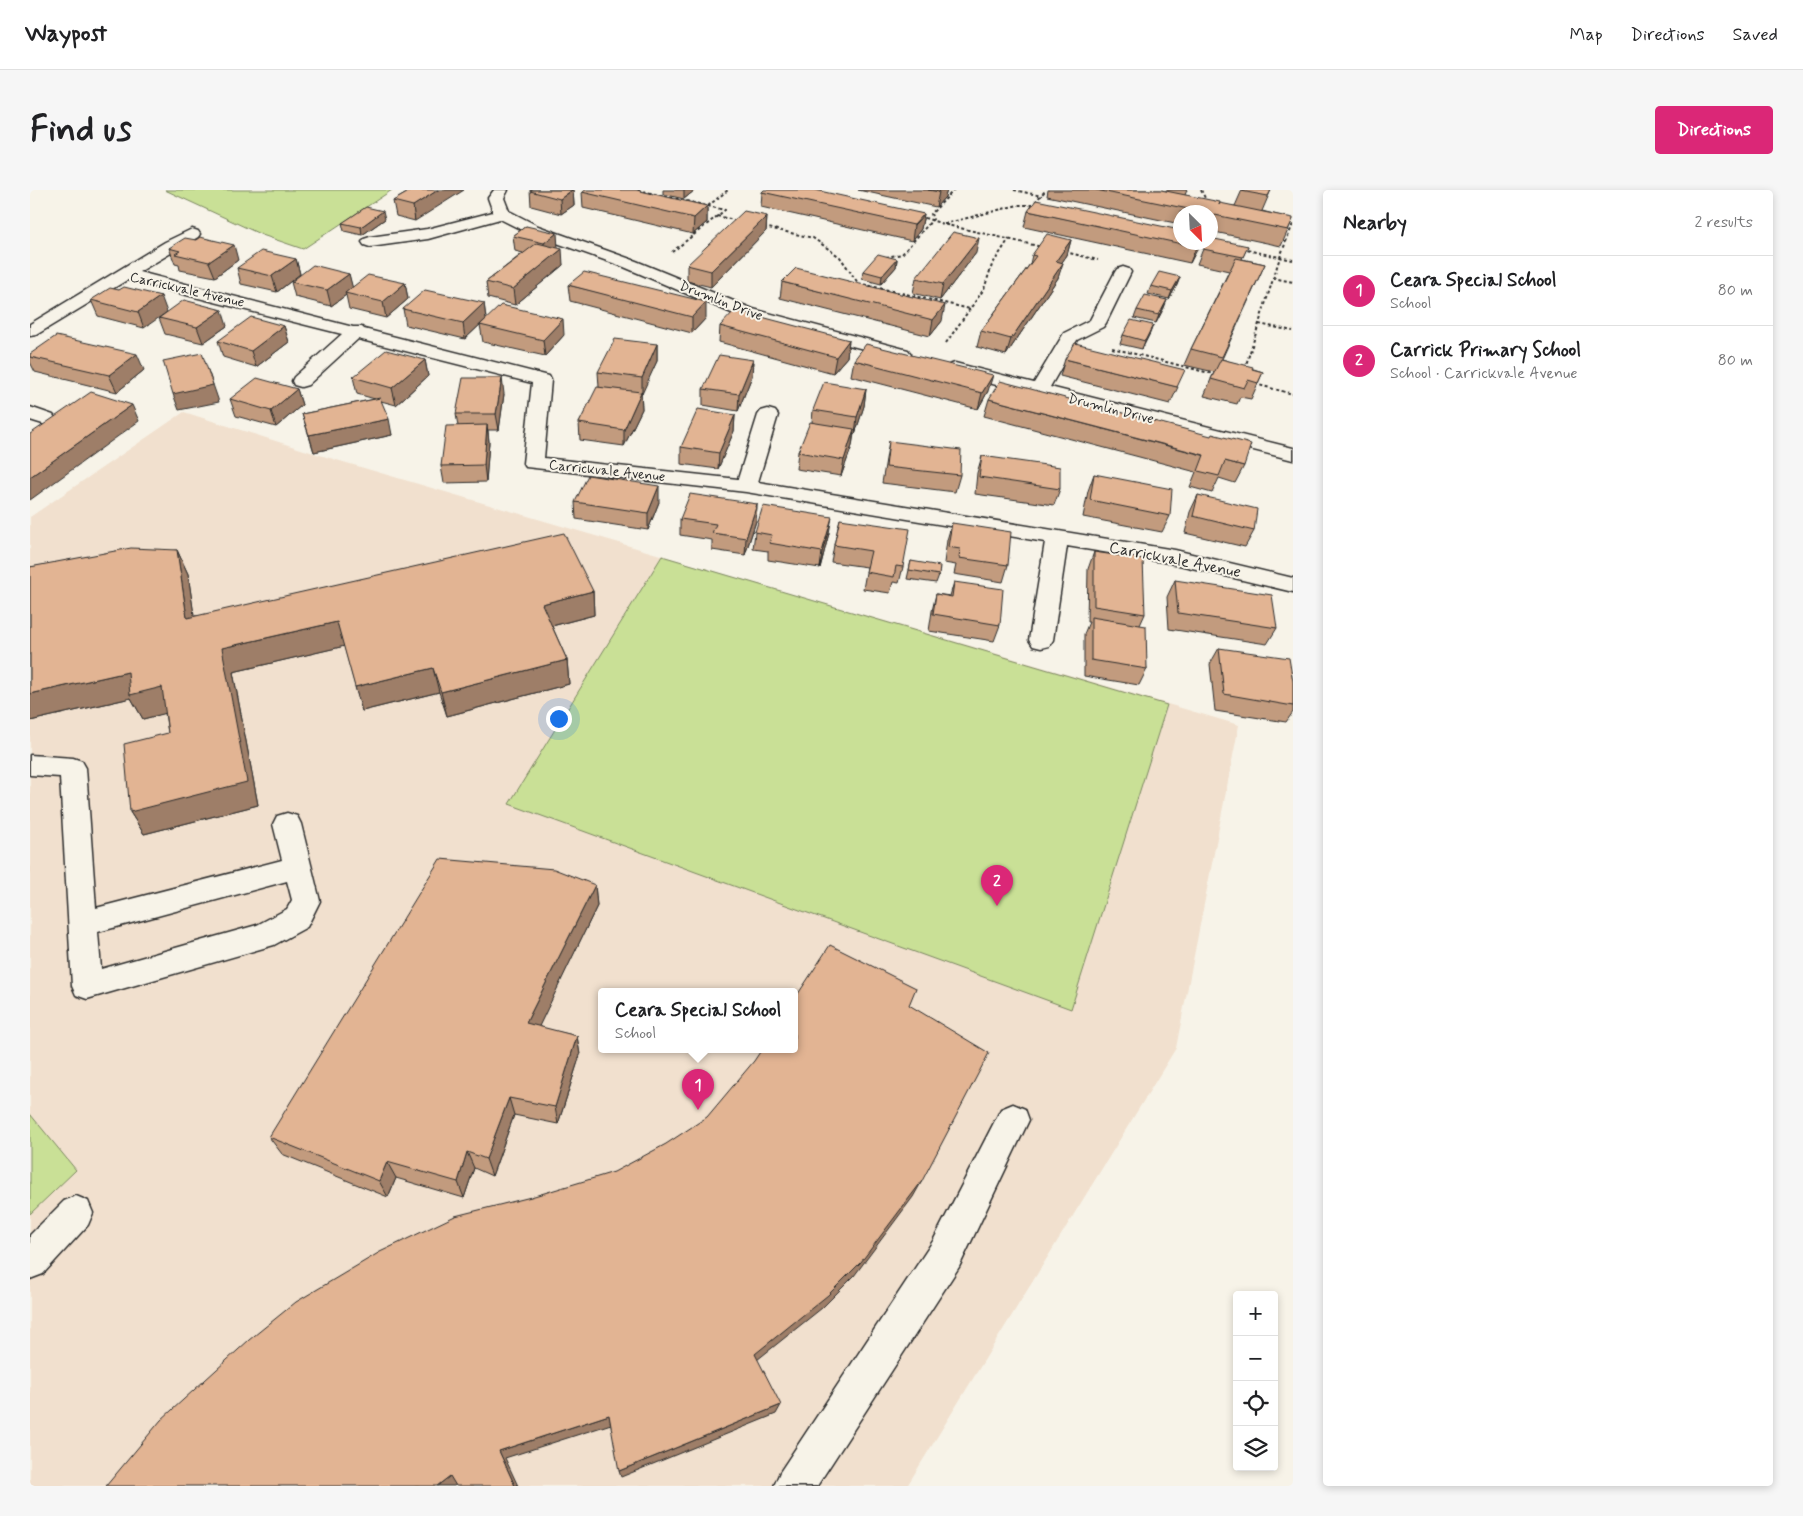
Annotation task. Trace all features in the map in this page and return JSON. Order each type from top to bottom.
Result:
[{"type":"street","points":[[370,242],[428,234],[502,214],[496,198],[502,190]]},
{"type":"street","name":"Drumlin Drive","points":[[502,214],[532,229],[644,270],[746,313],[914,358]]},
{"type":"street","points":[[125,274],[170,245],[192,234]]},
{"type":"street","points":[[1039,391],[1070,337],[1096,323],[1123,272]]},
{"type":"street","name":"Carrickvale Avenue","points":[[34,325],[125,274],[542,380],[533,463],[746,486],[1175,557],[1293,585]]},
{"type":"street","points":[[301,381],[356,332]]},
{"type":"street","name":"Drumlin Drive","points":[[932,362],[1039,391],[1293,454]]},
{"type":"street","points":[[746,486],[768,415]]},
{"type":"street","points":[[1041,640],[1057,538]]},
{"type":"street","points":[[30,765],[73,768],[87,986],[264,936],[297,918],[306,901],[287,824]]},
{"type":"street","points":[[82,924],[297,867]]},
{"type":"street","points":[[794,1486],[946,1254],[1013,1120]]},
{"type":"street","points":[[30,1261],[76,1214]]},
{"type":"path","points":[[638,190],[724,210],[683,246],[644,270]]},
{"type":"path","points":[[708,206],[728,190]]},
{"type":"path","points":[[933,219],[931,214],[954,190]]},
{"type":"path","points":[[1014,190],[1042,196]]},
{"type":"path","points":[[1033,205],[1046,190]]},
{"type":"path","points":[[1201,190],[1206,202],[1216,203]]},
{"type":"path","points":[[943,224],[1018,205],[1042,207]]},
{"type":"path","points":[[914,215],[933,219],[943,224],[1048,248]]},
{"type":"path","points":[[717,216],[746,223]]},
{"type":"path","points":[[886,257],[902,254],[933,219]]},
{"type":"path","points":[[1244,371],[1273,278],[1293,224]]},
{"type":"path","points":[[755,225],[813,238],[840,257],[858,283],[970,309]]},
{"type":"path","points":[[932,362],[984,289],[992,265],[1009,240]]},
{"type":"path","points":[[1236,248],[1293,260]]},
{"type":"path","points":[[1058,251],[1097,260],[1123,272]]},
{"type":"path","points":[[1273,278],[1293,282]]},
{"type":"path","points":[[1259,324],[1293,331]]},
{"type":"path","points":[[1070,337],[1222,376]]},
{"type":"path","points":[[1250,383],[1293,394]]},
{"type":"shaded area","points":[[184,412],[323,456],[1239,725],[1176,1048],[907,1486],[30,1486],[30,517]]},
{"type":"green space","points":[[165,190],[392,190],[303,249],[262,235]]},
{"type":"green space","points":[[662,556],[1167,705],[1071,1009],[509,804]]},
{"type":"green space","points":[[30,1114],[76,1170],[30,1214]]},
{"type":"building","points":[[412,190],[438,190],[413,206],[393,201]]},
{"type":"building","points":[[572,190],[560,199],[530,191]]},
{"type":"building","points":[[586,190],[636,190],[707,206],[694,218],[582,192]]},
{"type":"building","points":[[764,190],[815,190],[924,214],[914,225],[762,192]]},
{"type":"building","points":[[1096,190],[1161,190],[1220,202],[1219,205],[1220,203],[1293,219],[1288,230],[1218,216],[1218,205],[1173,206]]},
{"type":"building","points":[[1242,190],[1271,190],[1268,196]]},
{"type":"building","points":[[1036,200],[1173,229],[1173,242],[1028,211]]},
{"type":"building","points":[[366,207],[383,211],[361,227],[342,223]]},
{"type":"building","points":[[744,211],[767,216],[711,271],[687,265]]},
{"type":"building","points":[[526,226],[557,233],[544,243],[513,236]]},
{"type":"building","points":[[953,232],[979,238],[943,284],[916,278]]},
{"type":"building","points":[[1047,234],[1071,240],[1056,261],[1063,263],[1011,339],[981,331],[1036,256],[1032,255]]},
{"type":"building","points":[[200,237],[234,245],[209,262],[175,254],[180,251],[169,248],[185,238],[196,240]]},
{"type":"building","points":[[1218,240],[1248,246],[1243,257],[1208,250],[1218,250]]},
{"type":"building","points":[[537,243],[562,249],[513,289],[486,282]]},
{"type":"building","points":[[261,251],[296,259],[272,276],[237,268]]},
{"type":"building","points":[[878,254],[897,259],[882,276],[863,271]]},
{"type":"building","points":[[1236,258],[1265,264],[1222,357],[1191,349]]},
{"type":"building","points":[[313,265],[349,274],[327,290],[291,282]]},
{"type":"building","points":[[796,268],[945,305],[933,320],[782,282]]},
{"type":"building","points":[[584,272],[706,302],[692,317],[568,285]]},
{"type":"building","points":[[1159,272],[1180,277],[1172,291],[1151,286]]},
{"type":"building","points":[[368,275],[405,283],[383,302],[345,293]]},
{"type":"building","points":[[124,287],[161,296],[138,312],[91,300],[110,288],[119,290]]},
{"type":"building","points":[[425,290],[484,303],[463,323],[403,309]]},
{"type":"building","points":[[1145,295],[1167,300],[1159,315],[1137,310]]},
{"type":"building","points":[[184,300],[222,310],[197,327],[159,318]]},
{"type":"building","points":[[501,305],[563,319],[543,340],[480,325]]},
{"type":"building","points":[[735,310],[849,340],[836,357],[720,326]]},
{"type":"building","points":[[251,317],[284,326],[251,351],[218,341]]},
{"type":"building","points":[[1131,320],[1153,325],[1145,341],[1123,335]]},
{"type":"building","points":[[56,336],[137,354],[109,375],[30,357],[30,354]]},
{"type":"building","points":[[615,339],[657,344],[642,378],[598,372]]},
{"type":"building","points":[[1075,343],[1185,370],[1177,387],[1065,359]]},
{"type":"building","points":[[866,344],[993,375],[982,393],[854,360]]},
{"type":"building","points":[[386,350],[425,360],[392,388],[353,377]]},
{"type":"building","points":[[202,353],[213,385],[173,394],[163,361]]},
{"type":"building","points":[[719,355],[753,360],[739,394],[703,389]]},
{"type":"building","points":[[1221,359],[1253,367],[1252,369],[1263,372],[1258,383],[1248,380],[1244,388],[1211,379]]},
{"type":"building","points":[[257,378],[297,389],[271,411],[230,399]]},
{"type":"building","points":[[463,378],[502,378],[496,414],[456,414]]},
{"type":"building","points":[[1000,381],[1211,436],[1212,434],[1251,444],[1244,466],[1225,461],[1219,476],[1198,471],[1204,455],[989,399]]},
{"type":"building","points":[[824,382],[866,389],[857,417],[813,410]]},
{"type":"building","points":[[597,387],[641,392],[624,430],[579,423]]},
{"type":"building","points":[[91,392],[132,405],[30,477],[30,434]]},
{"type":"building","points":[[380,398],[389,419],[309,435],[302,414]]},
{"type":"building","points":[[698,409],[735,415],[719,453],[681,447]]},
{"type":"building","points":[[810,422],[854,429],[844,460],[798,452]]},
{"type":"building","points":[[487,425],[484,465],[441,466],[446,426]]},
{"type":"building","points":[[889,441],[961,450],[960,475],[886,467]]},
{"type":"building","points":[[982,456],[1060,467],[1060,489],[979,477]]},
{"type":"building","points":[[1094,474],[1172,489],[1170,516],[1090,500]]},
{"type":"building","points":[[588,475],[659,486],[648,513],[575,502]]},
{"type":"building","points":[[690,494],[757,504],[746,538],[712,533],[716,524],[680,519]]},
{"type":"building","points":[[1198,495],[1257,509],[1254,531],[1193,516]]},
{"type":"building","points":[[763,506],[832,517],[822,552],[769,543],[772,535],[755,532]]},
{"type":"building","points":[[840,519],[910,529],[903,567],[896,566],[894,577],[866,572],[871,551],[834,545]]},
{"type":"building","points":[[952,523],[1011,532],[1008,565],[959,558],[960,549],[948,547]]},
{"type":"building","points":[[564,533],[593,591],[542,604],[567,660],[441,692],[433,668],[355,687],[337,622],[222,648],[247,782],[130,812],[124,744],[168,733],[162,687],[130,695],[128,672],[30,694],[30,567],[131,548],[177,550],[187,618]]},
{"type":"building","points":[[1094,552],[1143,559],[1145,614],[1094,606]]},
{"type":"building","points":[[911,561],[940,566],[939,575],[909,570]]},
{"type":"building","points":[[1175,580],[1272,595],[1277,628],[1178,613]]},
{"type":"building","points":[[954,582],[1003,589],[1000,625],[933,614],[936,594],[952,597]]},
{"type":"building","points":[[1091,617],[1146,626],[1147,669],[1091,660]]},
{"type":"building","points":[[1219,648],[1289,658],[1293,682],[1293,706],[1224,694]]},
{"type":"building","points":[[440,859],[554,869],[595,885],[526,1023],[577,1036],[555,1107],[509,1098],[486,1159],[467,1152],[458,1182],[387,1162],[379,1181],[269,1137]]},
{"type":"building","points":[[830,945],[916,988],[909,1005],[989,1053],[922,1181],[861,1262],[828,1295],[755,1354],[781,1405],[619,1471],[609,1415],[499,1451],[515,1486],[456,1486],[450,1476],[437,1486],[106,1486],[161,1420],[249,1340],[296,1302],[380,1252],[455,1216],[531,1197],[614,1172],[666,1144],[707,1117],[759,1053],[798,1053],[798,994]]},
{"type":"place","name":"Carrick Primary School","points":[[997,906]]},
{"type":"place","name":"Ceara Special School","points":[[698,1110]]}]
